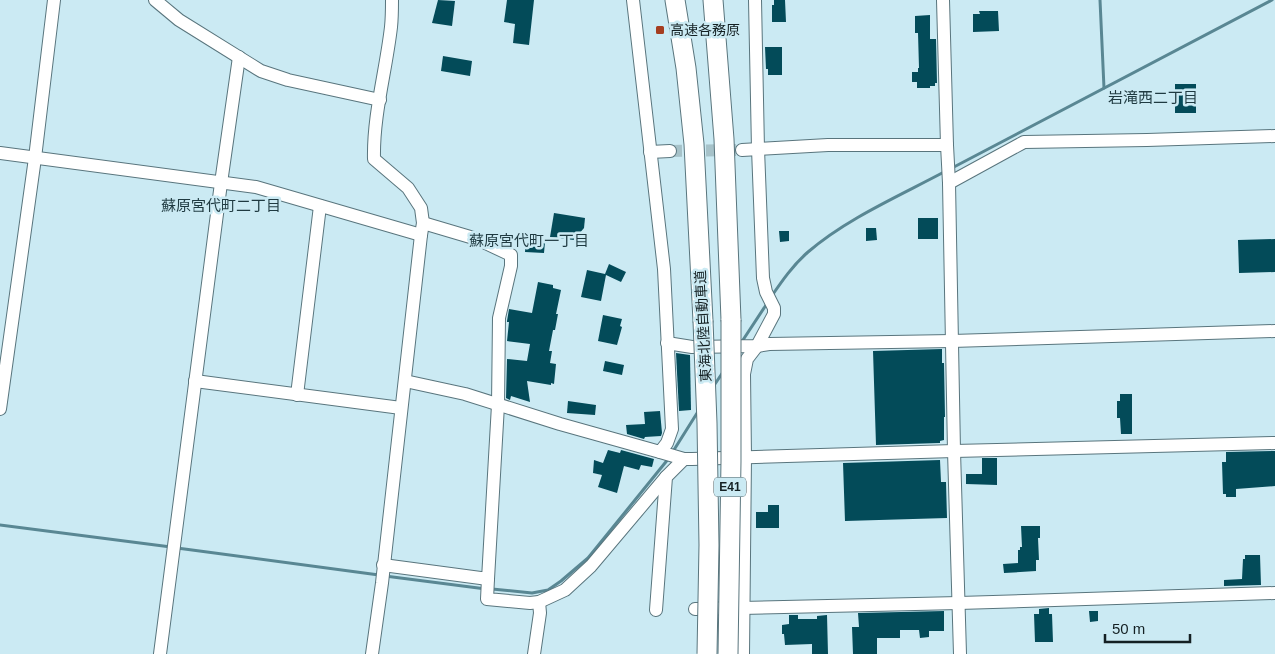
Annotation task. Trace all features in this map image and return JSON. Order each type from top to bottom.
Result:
[{"type":"highway","name":"東海北陸自動車道","points":[[676,0],[694,144],[703,321],[709,545],[707,654]]},
{"type":"highway","name":"東海北陸自動車道","points":[[713,0],[724,139],[730,320],[731,460],[728,654]]},
{"type":"street","points":[[0,409],[54,0]]},
{"type":"street","points":[[155,0],[179,20],[261,71],[288,80],[380,100]]},
{"type":"street","points":[[372,654],[382,582],[422,229],[421,208],[408,188],[374,159],[380,100],[391,26],[392,0]]},
{"type":"street","points":[[633,0],[664,269],[672,429],[663,452]]},
{"type":"street","points":[[743,654],[744,374],[747,359],[753,346],[774,314],[774,308],[766,292],[763,278],[755,0]]},
{"type":"street","points":[[943,0],[960,654]]},
{"type":"street","points":[[160,654],[239,57]]},
{"type":"street","points":[[948,175],[1024,142],[1275,136]]},
{"type":"street","points":[[742,150],[828,145],[947,145]]},
{"type":"street","points":[[650,152],[670,151]]},
{"type":"street","points":[[0,153],[256,187],[320,206],[422,229],[477,239],[511,255],[511,266],[499,318],[498,405],[487,598],[530,603],[539,602],[565,590],[591,566],[682,458]]},
{"type":"street","points":[[297,395],[320,206]]},
{"type":"street","points":[[667,343],[692,347],[753,346],[769,344],[952,341],[1275,331]]},
{"type":"street","points":[[195,381],[401,408]]},
{"type":"street","points":[[405,381],[465,394],[560,424],[682,458],[692,459],[1275,443]]},
{"type":"street","points":[[656,610],[666,477]]},
{"type":"street","points":[[383,565],[488,586]]},
{"type":"street","points":[[695,608],[1275,594]]},
{"type":"street","points":[[534,654],[540,613],[539,602]]},
{"type":"building","points":[[438,0],[455,1],[452,26],[432,23]]},
{"type":"building","points":[[507,0],[534,0],[529,45],[513,43],[515,24],[504,22]]},
{"type":"building","points":[[774,0],[785,0],[786,22],[772,22],[772,5],[774,5]]},
{"type":"building","points":[[979,11],[998,11],[999,31],[973,32],[973,14],[980,14]]},
{"type":"building","points":[[930,15],[930,39],[936,39],[937,83],[935,83],[935,86],[930,86],[930,88],[917,88],[917,82],[912,82],[912,72],[918,72],[919,68],[918,33],[915,33],[915,16]]},
{"type":"building","points":[[765,47],[782,47],[782,75],[768,75]]},
{"type":"building","points":[[443,56],[472,61],[470,76],[441,71]]},
{"type":"building","points":[[1175,84],[1196,84],[1196,113],[1175,113]]},
{"type":"building","points":[[554,213],[585,218],[584,228],[574,240],[550,237]]},
{"type":"building","points":[[918,218],[938,218],[938,239],[918,239]]},
{"type":"building","points":[[866,228],[876,228],[877,240],[866,241]]},
{"type":"building","points":[[779,231],[789,231],[789,241],[780,242]]},
{"type":"building","points":[[1275,239],[1275,272],[1239,273],[1238,240]]},
{"type":"building","points":[[526,241],[545,242],[544,253],[525,252]]},
{"type":"building","points":[[609,264],[626,272],[621,282],[606,275],[601,301],[581,297],[587,270],[605,274]]},
{"type":"building","points":[[538,282],[553,285],[553,288],[561,290],[555,330],[553,330],[549,351],[552,351],[550,363],[556,364],[554,384],[527,381],[530,402],[511,396],[510,400],[506,398],[507,359],[527,361],[530,344],[507,341],[509,309],[532,313]]},
{"type":"building","points":[[603,315],[622,319],[620,326],[622,327],[617,345],[598,341]]},
{"type":"building","points":[[942,349],[942,363],[944,363],[944,440],[940,441],[940,443],[876,445],[873,351]]},
{"type":"building","points":[[676,353],[690,355],[691,410],[679,411]]},
{"type":"building","points":[[605,361],[624,365],[622,375],[603,371]]},
{"type":"building","points":[[1120,394],[1132,394],[1132,434],[1121,434],[1120,418],[1117,418],[1117,401],[1120,401]]},
{"type":"building","points":[[568,401],[596,405],[595,415],[567,413]]},
{"type":"building","points":[[660,411],[661,436],[645,437],[644,439],[627,434],[626,425],[645,424],[644,412]]},
{"type":"building","points":[[608,450],[620,453],[621,450],[654,459],[652,467],[641,465],[639,470],[624,466],[617,493],[598,487],[602,475],[593,473],[594,460],[603,463]]},
{"type":"building","points":[[1275,451],[1275,486],[1236,489],[1236,497],[1226,497],[1226,494],[1223,494],[1222,462],[1226,462],[1226,452]]},
{"type":"building","points":[[982,458],[997,458],[997,485],[966,484],[966,474],[982,474]]},
{"type":"building","points":[[940,460],[941,482],[946,482],[947,518],[845,521],[843,463]]},
{"type":"building","points":[[768,505],[779,505],[779,528],[756,528],[756,512],[768,512]]},
{"type":"building","points":[[1021,526],[1040,526],[1040,538],[1038,538],[1039,560],[1036,560],[1036,571],[1004,573],[1003,564],[1018,563],[1018,550],[1022,547]]},
{"type":"building","points":[[1245,555],[1260,555],[1261,585],[1224,586],[1224,580],[1242,579]]},
{"type":"building","points":[[1049,608],[1049,614],[1052,614],[1053,642],[1035,642],[1034,614],[1039,614],[1039,609]]},
{"type":"building","points":[[944,611],[944,631],[929,631],[929,637],[920,638],[919,630],[900,630],[900,638],[877,638],[877,654],[853,654],[852,627],[859,627],[858,613]]},
{"type":"building","points":[[1089,611],[1098,611],[1098,621],[1090,622]]},
{"type":"building","points":[[789,615],[798,615],[798,619],[817,619],[817,616],[827,615],[828,654],[812,654],[812,644],[785,645],[782,625],[789,624]]},
{"type":"waterway","points":[[1100,0],[1104,88]]},
{"type":"waterway","points":[[952,168],[1272,0]]},
{"type":"waterway","points":[[771,297],[797,262],[823,240],[873,209],[944,172]]},
{"type":"waterway","points":[[741,343],[768,302]]},
{"type":"waterway","points":[[713,387],[723,372]]},
{"type":"waterway","points":[[672,453],[699,410]]},
{"type":"waterway","points":[[492,589],[532,593],[548,590],[561,581],[588,558],[669,458]]},
{"type":"waterway","points":[[0,525],[171,547]]},
{"type":"waterway","points":[[177,548],[379,575]]},
{"type":"waterway","points":[[385,576],[486,589]]},
{"type":"tunnel","points":[[670,151],[742,150]]},
{"type":"place","name":"高速各務原","points":[[660,30]]},
{"type":"district","name":"岩滝西二丁目","points":[[1153,97]]},
{"type":"district","name":"蘇原宮代町二丁目","points":[[221,205]]},
{"type":"district","name":"蘇原宮代町一丁目","points":[[529,240]]}]
